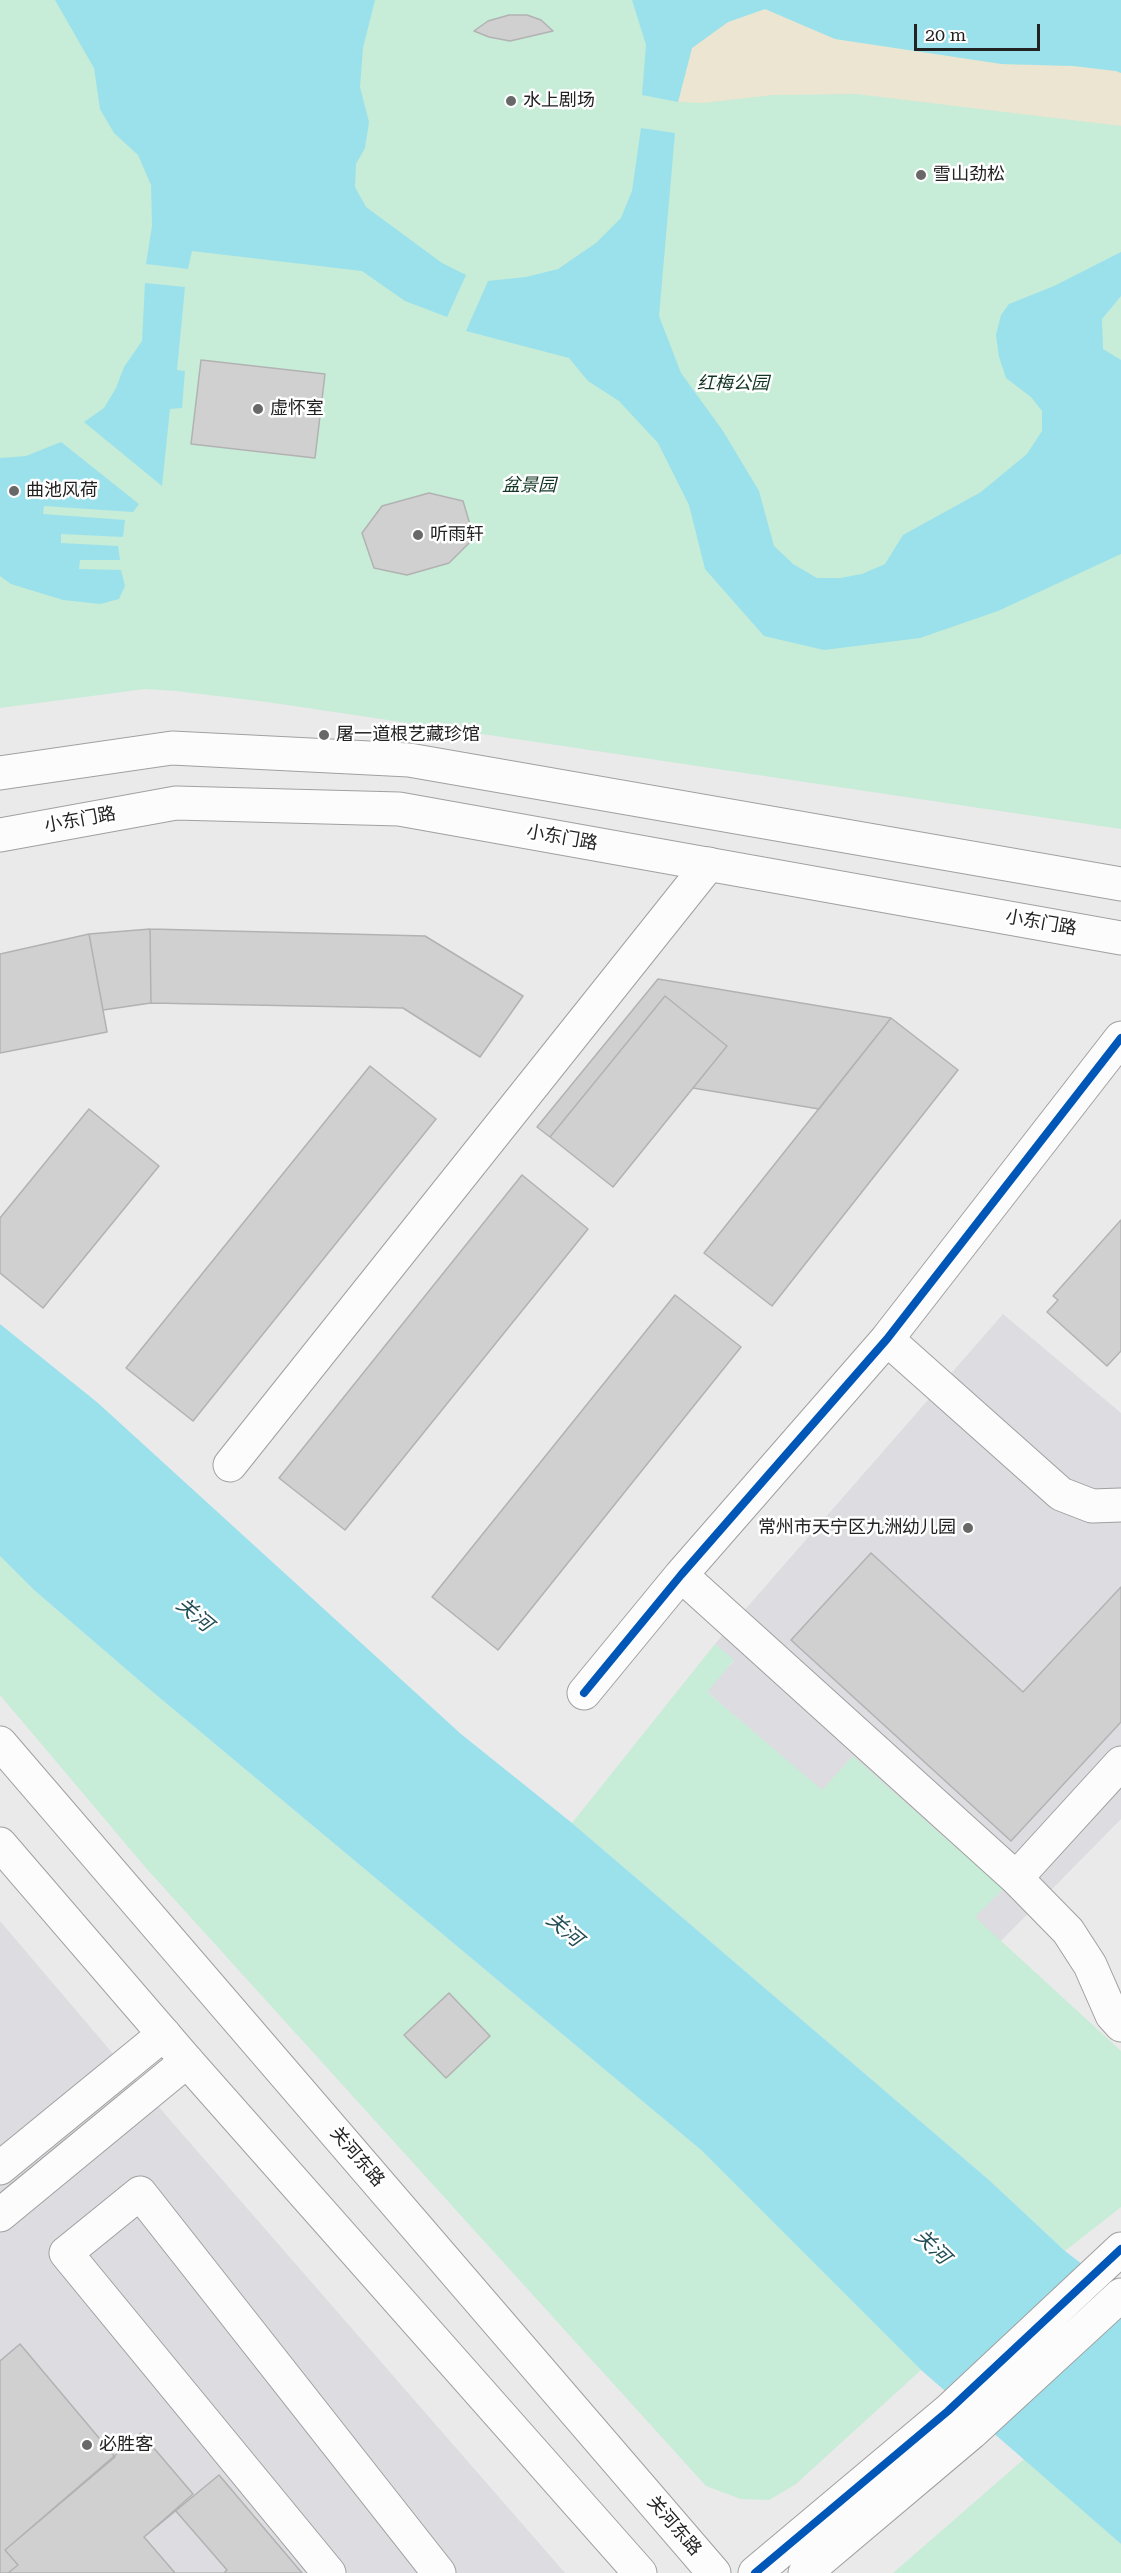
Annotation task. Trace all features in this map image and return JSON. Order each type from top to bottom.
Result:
[{"type":"main road","points":[[0,773],[172,748],[409,760],[1121,884]]},
{"type":"main road","name":"小东门路","points":[[0,835],[176,803],[399,808],[1121,938]]},
{"type":"main road","points":[[230,1465],[709,864]]},
{"type":"main road","points":[[584,1692],[681,1575],[886,1339],[1121,1038]]},
{"type":"main road","points":[[886,1339],[1061,1494],[1092,1506],[1121,1505]]},
{"type":"main road","points":[[681,1575],[1016,1878],[1068,1931],[1090,1965],[1112,2015],[1121,2025]]},
{"type":"main road","name":"关河东路","points":[[0,1743],[714,2573]]},
{"type":"main road","points":[[1016,1878],[1121,1763]]},
{"type":"main road","points":[[0,1844],[187,2061],[640,2573]]},
{"type":"main road","points":[[0,2168],[164,2034]]},
{"type":"main road","points":[[0,2215],[187,2061]]},
{"type":"main road","points":[[328,2573],[66,2253],[140,2193],[426,2569]]},
{"type":"main road","points":[[805,2573],[959,2422],[1121,2249]]},
{"type":"main road","points":[[755,2573],[959,2422],[1121,2295]]},
{"type":"shaded area","name":"常州市天宁区九洲幼儿园","points":[[1003,1314],[1121,1413],[1121,1819],[1000,1942],[974,1917],[1003,1889],[852,1757],[822,1791],[706,1691],[734,1661],[715,1644]]},
{"type":"shaded area","points":[[0,1921],[137,2082],[565,2573],[0,2573]]},
{"type":"green space","name":"红梅公园","points":[[0,0],[1121,0],[1121,829],[267,702],[176,691],[145,689],[0,708]]},
{"type":"green space","points":[[0,1556],[34,1590],[148,1688],[701,2150],[921,2370],[796,2484],[769,2500],[741,2499],[706,2486],[146,1868],[0,1695]]},
{"type":"green space","points":[[715,1644],[734,1660],[707,1692],[822,1790],[853,1756],[1003,1889],[975,1917],[1121,2051],[1121,2207],[1065,2251],[989,2180],[572,1823]]},
{"type":"green space","points":[[1024,2459],[1121,2544],[1121,2573],[893,2573]]},
{"type":"sand","points":[[765,9],[836,39],[1002,64],[1073,66],[1116,71],[1121,73],[1121,126],[856,94],[773,95],[703,103],[678,102],[692,48],[728,22]]},
{"type":"water","points":[[55,0],[375,0],[363,48],[360,87],[369,122],[365,148],[356,164],[355,187],[366,207],[442,263],[466,275],[447,317],[405,301],[362,271],[192,251],[188,269],[146,264],[152,226],[151,185],[138,155],[114,133],[100,109],[94,68]]},
{"type":"water","points":[[632,0],[1121,0],[1121,73],[1074,66],[1002,64],[835,39],[765,9],[728,22],[692,48],[678,102],[642,95],[646,45]]},
{"type":"water","points":[[641,128],[675,133],[659,316],[681,373],[723,431],[759,491],[774,546],[793,564],[817,578],[840,578],[862,574],[885,564],[903,535],[981,492],[1027,454],[1042,431],[1042,411],[1031,397],[1006,378],[999,357],[996,335],[1001,315],[1009,304],[1054,286],[1121,252],[1121,296],[1102,319],[1103,349],[1121,360],[1121,554],[998,611],[920,638],[824,650],[764,636],[705,569],[689,505],[658,443],[619,401],[588,381],[569,358],[466,331],[488,281],[526,277],[558,269],[596,243],[621,218],[632,191]]},
{"type":"water","points":[[145,283],[185,287],[177,370],[185,371],[182,408],[170,409],[162,486],[84,422],[104,408],[116,388],[124,367],[142,341]]},
{"type":"water","points":[[61,442],[139,504],[133,512],[44,506],[43,514],[125,520],[123,537],[61,534],[61,543],[118,546],[120,560],[80,560],[79,569],[121,570],[125,586],[119,599],[100,604],[63,600],[11,584],[0,576],[0,458],[26,456]]},
{"type":"water","name":"关河","points":[[0,1324],[98,1403],[461,1734],[572,1823],[989,2180],[1065,2251],[1121,2294],[1121,2544],[921,2370],[701,2150],[148,1688],[34,1590],[0,1556]]},
{"type":"building","points":[[509,15],[527,15],[541,20],[553,31],[510,41],[474,31],[488,21]]},
{"type":"building","name":"虚怀室","points":[[201,360],[325,374],[315,458],[191,444]]},
{"type":"building","name":"听雨轩","points":[[429,493],[463,501],[474,538],[449,563],[407,575],[374,568],[362,533],[382,506]]},
{"type":"building","points":[[150,929],[425,936],[523,996],[480,1057],[403,1008],[151,1003]]},
{"type":"building","points":[[150,929],[151,1003],[103,1010],[89,934]]},
{"type":"building","points":[[89,934],[107,1032],[0,1053],[0,954]]},
{"type":"building","points":[[658,979],[891,1018],[819,1109],[693,1088],[727,1046],[665,996],[550,1137],[537,1127]]},
{"type":"building","points":[[665,996],[727,1046],[613,1187],[550,1137]]},
{"type":"building","points":[[891,1018],[958,1070],[772,1306],[704,1253]]},
{"type":"building","points":[[370,1066],[436,1119],[193,1421],[126,1368]]},
{"type":"building","points":[[89,1109],[159,1166],[43,1308],[0,1273],[0,1218]]},
{"type":"building","points":[[522,1175],[588,1229],[345,1530],[279,1478]]},
{"type":"building","points":[[1121,1220],[1121,1351],[1107,1366],[1047,1312],[1058,1300],[1053,1296]]},
{"type":"building","points":[[675,1295],[741,1347],[498,1650],[432,1597]]},
{"type":"building","points":[[871,1553],[1023,1692],[1121,1587],[1121,1722],[1011,1841],[791,1640]]},
{"type":"building","points":[[449,1993],[490,2036],[446,2078],[404,2035]]},
{"type":"building","points":[[20,2344],[115,2457],[5,2550],[18,2565],[8,2573],[0,2573],[0,2361]]},
{"type":"building","points":[[141,2433],[193,2494],[144,2537],[175,2573],[8,2573],[18,2565],[5,2550]]},
{"type":"building","points":[[219,2475],[302,2573],[175,2573],[144,2537]]},
{"type":"building","points":[[175,2510],[227,2570],[224,2573],[175,2573],[144,2537]]},
{"type":"cycle path","points":[[584,1693],[681,1575],[887,1339],[1121,1038]]},
{"type":"cycle path","points":[[755,2573],[948,2411],[1121,2249]]},
{"type":"place","name":"水上剧场","points":[[511,101]]},
{"type":"place","name":"雪山劲松","points":[[921,175]]},
{"type":"place","name":"虚怀室","points":[[258,409]]},
{"type":"place","name":"曲池风荷","points":[[14,491]]},
{"type":"place","name":"听雨轩","points":[[418,535]]},
{"type":"place","name":"屠一道根艺藏珍馆","points":[[324,735]]},
{"type":"place","name":"常州市天宁区九洲幼儿园","points":[[968,1528]]},
{"type":"place","name":"必胜客","points":[[87,2445]]},
{"type":"park label","name":"盆景园","points":[[529,486]]}]
